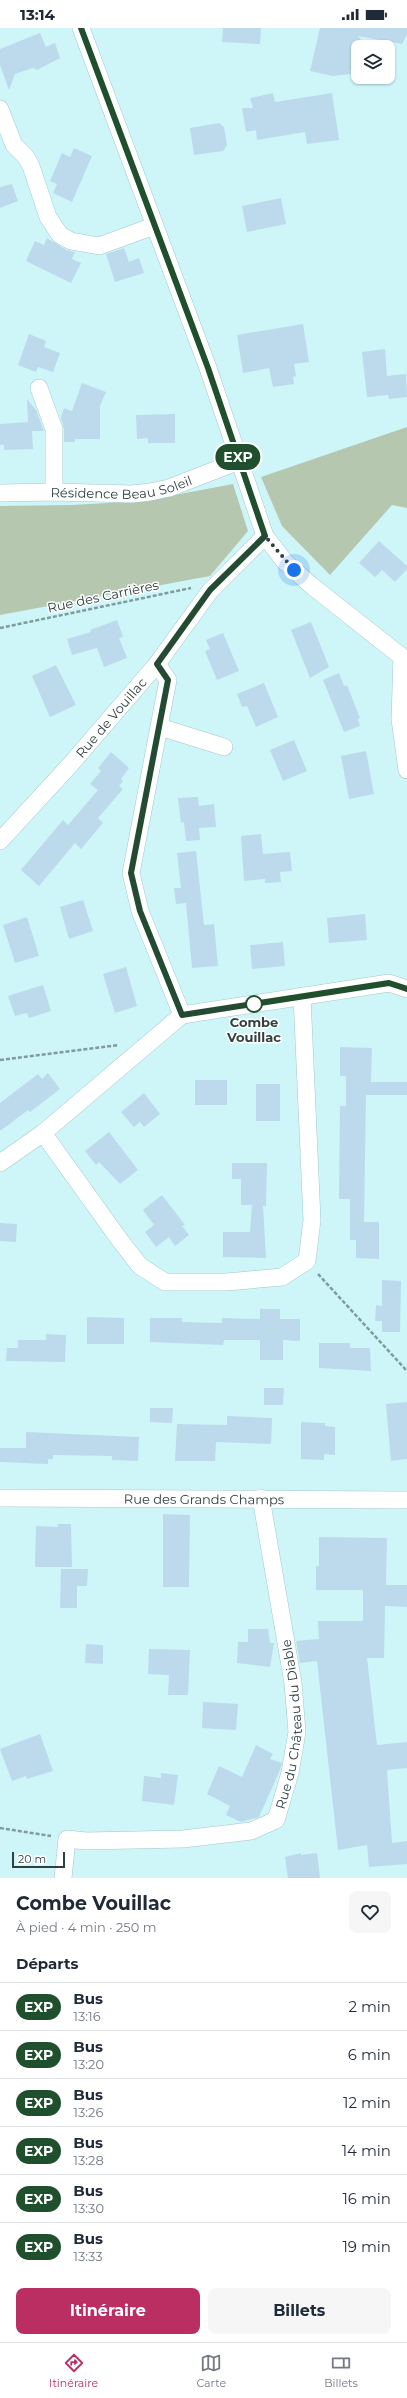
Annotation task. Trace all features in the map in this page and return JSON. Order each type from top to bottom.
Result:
[{"type":"street","points":[[81,28],[208,368],[265,536],[285,562],[312,586],[404,658],[400,719],[407,770]]},
{"type":"street","points":[[0,109],[14,145],[26,157],[31,166],[48,217],[60,235],[71,241],[99,246],[154,226]]},
{"type":"street","points":[[39,388],[54,429],[54,492]]},
{"type":"street","name":"Résidence Beau Soleil","points":[[0,493],[54,492],[124,494],[150,492],[169,488],[239,461]]},
{"type":"street","name":"Rue de Vouillac","points":[[0,841],[70,764],[157,664],[210,590],[265,536]]},
{"type":"street","points":[[157,664],[168,680],[131,873],[140,911],[182,1015]]},
{"type":"street","points":[[160,727],[224,747]]},
{"type":"street","points":[[0,1163],[43,1133],[182,1015],[389,983],[407,989]]},
{"type":"street","points":[[43,1133],[136,1260],[165,1282],[227,1282],[282,1277],[306,1261],[312,1220],[302,996]]},
{"type":"street","name":"Rue des Grands Champs","points":[[0,1498],[261,1498],[407,1500]]},
{"type":"street","name":"Rue du Château du Diable","points":[[67,1839],[86,1841],[183,1839],[251,1831],[276,1820],[290,1773],[297,1732],[293,1682],[261,1498]]},
{"type":"street","points":[[63,1878],[67,1839]]},
{"type":"path","name":"Rue des Carrières","points":[[0,628],[191,588],[210,590]]},
{"type":"path","points":[[0,1060],[122,1045]]},
{"type":"path","points":[[306,1261],[407,1371]]},
{"type":"path","points":[[0,1828],[67,1839]]},
{"type":"green space","points":[[407,427],[407,508],[392,505],[330,575],[282,526],[261,477]]},
{"type":"green space","points":[[233,484],[248,531],[210,576],[0,615],[0,506],[72,505],[143,501]]},
{"type":"building","points":[[223,28],[261,28],[260,44],[222,42]]},
{"type":"building","points":[[320,28],[407,28],[407,34],[402,44],[395,43],[395,40],[380,40],[358,36],[361,40],[351,40],[351,74],[333,76],[310,71]]},
{"type":"building","points":[[40,33],[46,47],[55,43],[60,58],[37,70],[33,68],[15,74],[9,90],[0,65],[0,49]]},
{"type":"building","points":[[273,93],[275,102],[332,93],[339,140],[307,144],[305,132],[257,140],[256,130],[246,132],[242,108],[253,108],[250,98]]},
{"type":"building","points":[[219,123],[224,127],[227,145],[223,151],[194,155],[190,128]]},
{"type":"building","points":[[74,148],[92,156],[72,202],[53,193],[57,184],[50,181],[62,153],[70,157]]},
{"type":"building","points":[[12,184],[18,201],[0,208],[0,187]]},
{"type":"building","points":[[281,198],[286,224],[247,232],[242,206]]},
{"type":"building","points":[[47,238],[66,250],[75,252],[72,259],[81,263],[71,283],[26,261],[35,241],[44,245]]},
{"type":"building","points":[[124,248],[129,262],[139,258],[144,273],[115,282],[106,254]]},
{"type":"building","points":[[303,324],[309,362],[294,364],[296,376],[293,377],[294,384],[273,387],[269,368],[243,373],[237,335]]},
{"type":"building","points":[[29,334],[46,341],[44,347],[60,353],[53,372],[38,367],[36,372],[18,365]]},
{"type":"building","points":[[385,349],[387,376],[406,374],[407,397],[389,399],[388,395],[367,397],[362,352]]},
{"type":"building","points":[[82,383],[106,392],[100,406],[100,439],[75,439],[75,442],[64,442],[64,429],[61,418],[64,408],[72,411]]},
{"type":"building","points":[[27,399],[36,410],[44,431],[32,431],[33,449],[4,450],[4,445],[0,445],[0,424],[28,422]]},
{"type":"building","points":[[175,414],[175,443],[148,443],[148,438],[137,439],[136,415]]},
{"type":"building","points":[[379,541],[407,566],[407,569],[395,582],[382,570],[375,577],[359,563]]},
{"type":"building","points":[[117,620],[123,637],[119,638],[127,658],[104,667],[97,648],[72,655],[67,639],[91,632],[90,630]]},
{"type":"building","points":[[311,622],[329,667],[310,678],[291,630]]},
{"type":"building","points":[[223,633],[239,671],[217,680],[205,651],[210,649],[206,640]]},
{"type":"building","points":[[56,665],[76,705],[50,717],[32,676]]},
{"type":"building","points":[[339,673],[344,686],[347,685],[360,718],[358,719],[360,726],[344,732],[323,680]]},
{"type":"building","points":[[264,683],[278,717],[256,727],[247,706],[242,707],[237,694]]},
{"type":"building","points":[[294,740],[307,771],[283,781],[270,750]]},
{"type":"building","points":[[366,751],[374,794],[349,799],[341,756]]},
{"type":"building","points":[[111,752],[129,768],[121,779],[123,781],[119,786],[123,789],[98,818],[103,823],[81,849],[75,843],[39,886],[21,870],[63,820],[68,825],[98,790],[90,784],[101,771],[98,768]]},
{"type":"building","points":[[198,797],[199,806],[214,804],[216,827],[199,828],[200,840],[186,841],[184,822],[181,823],[178,798]]},
{"type":"building","points":[[261,834],[263,854],[290,852],[292,871],[280,872],[281,882],[265,883],[265,879],[244,881],[241,836]]},
{"type":"building","points":[[196,851],[204,925],[214,924],[218,966],[192,968],[186,903],[176,904],[174,888],[181,888],[177,853]]},
{"type":"building","points":[[83,900],[93,931],[69,939],[60,907]]},
{"type":"building","points":[[365,914],[367,940],[329,943],[327,918]]},
{"type":"building","points":[[27,917],[39,956],[15,963],[3,925]]},
{"type":"building","points":[[283,942],[285,966],[252,969],[250,945]]},
{"type":"building","points":[[126,967],[137,1006],[115,1013],[103,974]]},
{"type":"building","points":[[43,985],[51,1011],[29,1018],[27,1013],[15,1016],[8,996]]},
{"type":"building","points":[[340,1047],[372,1048],[371,1082],[407,1082],[407,1095],[366,1095],[364,1222],[379,1222],[379,1259],[356,1258],[356,1240],[350,1240],[350,1199],[339,1199],[340,1106],[346,1106],[346,1076],[340,1076]]},
{"type":"building","points":[[48,1073],[60,1089],[30,1112],[28,1110],[0,1131],[0,1103],[38,1074],[42,1079]]},
{"type":"building","points":[[195,1080],[227,1080],[227,1105],[195,1105]]},
{"type":"building","points":[[256,1084],[280,1084],[280,1121],[256,1121]]},
{"type":"building","points":[[144,1093],[160,1114],[144,1127],[140,1122],[134,1127],[121,1112]]},
{"type":"building","points":[[109,1132],[138,1170],[120,1184],[99,1162],[96,1165],[85,1151]]},
{"type":"building","points":[[232,1163],[267,1163],[266,1206],[263,1206],[266,1258],[223,1257],[223,1232],[250,1232],[252,1205],[241,1205],[241,1179],[232,1179]]},
{"type":"building","points":[[162,1195],[185,1225],[182,1226],[189,1235],[175,1246],[169,1237],[156,1247],[145,1232],[154,1225],[143,1210]]},
{"type":"building","points":[[0,1223],[17,1224],[16,1242],[0,1241]]},
{"type":"building","points":[[382,1280],[401,1281],[400,1332],[382,1332],[382,1321],[375,1321],[376,1305],[382,1306]]},
{"type":"building","points":[[260,1309],[280,1309],[280,1319],[300,1319],[300,1341],[283,1340],[283,1360],[260,1360],[260,1340],[224,1340],[223,1345],[150,1342],[150,1318],[182,1318],[182,1322],[222,1323],[222,1318],[260,1319]]},
{"type":"building","points":[[87,1317],[124,1318],[124,1344],[87,1344]]},
{"type":"building","points":[[46,1334],[66,1335],[65,1362],[6,1361],[7,1348],[18,1348],[18,1340],[46,1340]]},
{"type":"building","points":[[319,1343],[350,1343],[350,1348],[370,1348],[371,1371],[319,1368]]},
{"type":"building","points":[[264,1388],[284,1388],[283,1405],[264,1405]]},
{"type":"building","points":[[407,1402],[407,1459],[391,1461],[386,1404]]},
{"type":"building","points":[[150,1408],[173,1408],[172,1423],[150,1422]]},
{"type":"building","points":[[227,1416],[272,1418],[271,1444],[216,1442],[215,1461],[175,1461],[177,1424],[227,1425]]},
{"type":"building","points":[[301,1422],[325,1423],[325,1426],[335,1427],[335,1455],[324,1454],[324,1460],[301,1459]]},
{"type":"building","points":[[26,1432],[139,1437],[138,1461],[112,1460],[112,1456],[53,1455],[53,1459],[48,1459],[48,1464],[0,1462],[0,1448],[26,1448]]},
{"type":"building","points":[[163,1514],[190,1515],[189,1587],[163,1587]]},
{"type":"building","points":[[58,1524],[71,1524],[72,1567],[35,1567],[36,1526],[58,1527]]},
{"type":"building","points":[[319,1537],[387,1538],[386,1585],[407,1585],[407,1607],[385,1606],[384,1658],[367,1658],[377,1745],[407,1742],[407,1768],[387,1770],[392,1843],[407,1841],[407,1864],[369,1867],[367,1845],[338,1850],[317,1661],[300,1663],[296,1641],[319,1639],[318,1621],[363,1621],[363,1590],[316,1590],[316,1566],[319,1566]]},
{"type":"building","points":[[61,1569],[88,1569],[87,1586],[77,1586],[77,1608],[60,1608]]},
{"type":"building","points":[[248,1629],[268,1629],[270,1643],[274,1643],[270,1667],[237,1663],[238,1642],[248,1642]]},
{"type":"building","points":[[86,1644],[103,1645],[103,1664],[85,1663]]},
{"type":"building","points":[[149,1649],[190,1650],[188,1695],[168,1695],[169,1675],[148,1674]]},
{"type":"building","points":[[203,1702],[238,1704],[236,1730],[202,1728]]},
{"type":"building","points":[[40,1734],[53,1771],[27,1779],[26,1776],[12,1781],[0,1749]]},
{"type":"building","points":[[256,1745],[273,1754],[270,1759],[282,1763],[259,1817],[241,1822],[226,1815],[230,1806],[207,1794],[219,1766],[242,1777]]},
{"type":"building","points":[[161,1773],[178,1775],[174,1805],[142,1801],[144,1776],[161,1778]]},
{"type":"building","points":[[301,1853],[301,1855],[317,1853],[320,1878],[288,1878],[285,1857]]},
{"type":"bus line","name":"EXP","points":[[81,28],[208,368],[265,536],[253,546],[210,590],[157,664],[168,680],[131,873],[140,911],[182,1015],[389,983],[407,989]]},
{"type":"place","name":"Combe Vouillac","points":[[254,1004]]},
{"type":"route","points":[[254,1004],[257,1003],[182,1015],[140,911],[131,873],[168,680],[157,664],[210,590],[253,546],[265,536],[285,562],[294,570]]}]
